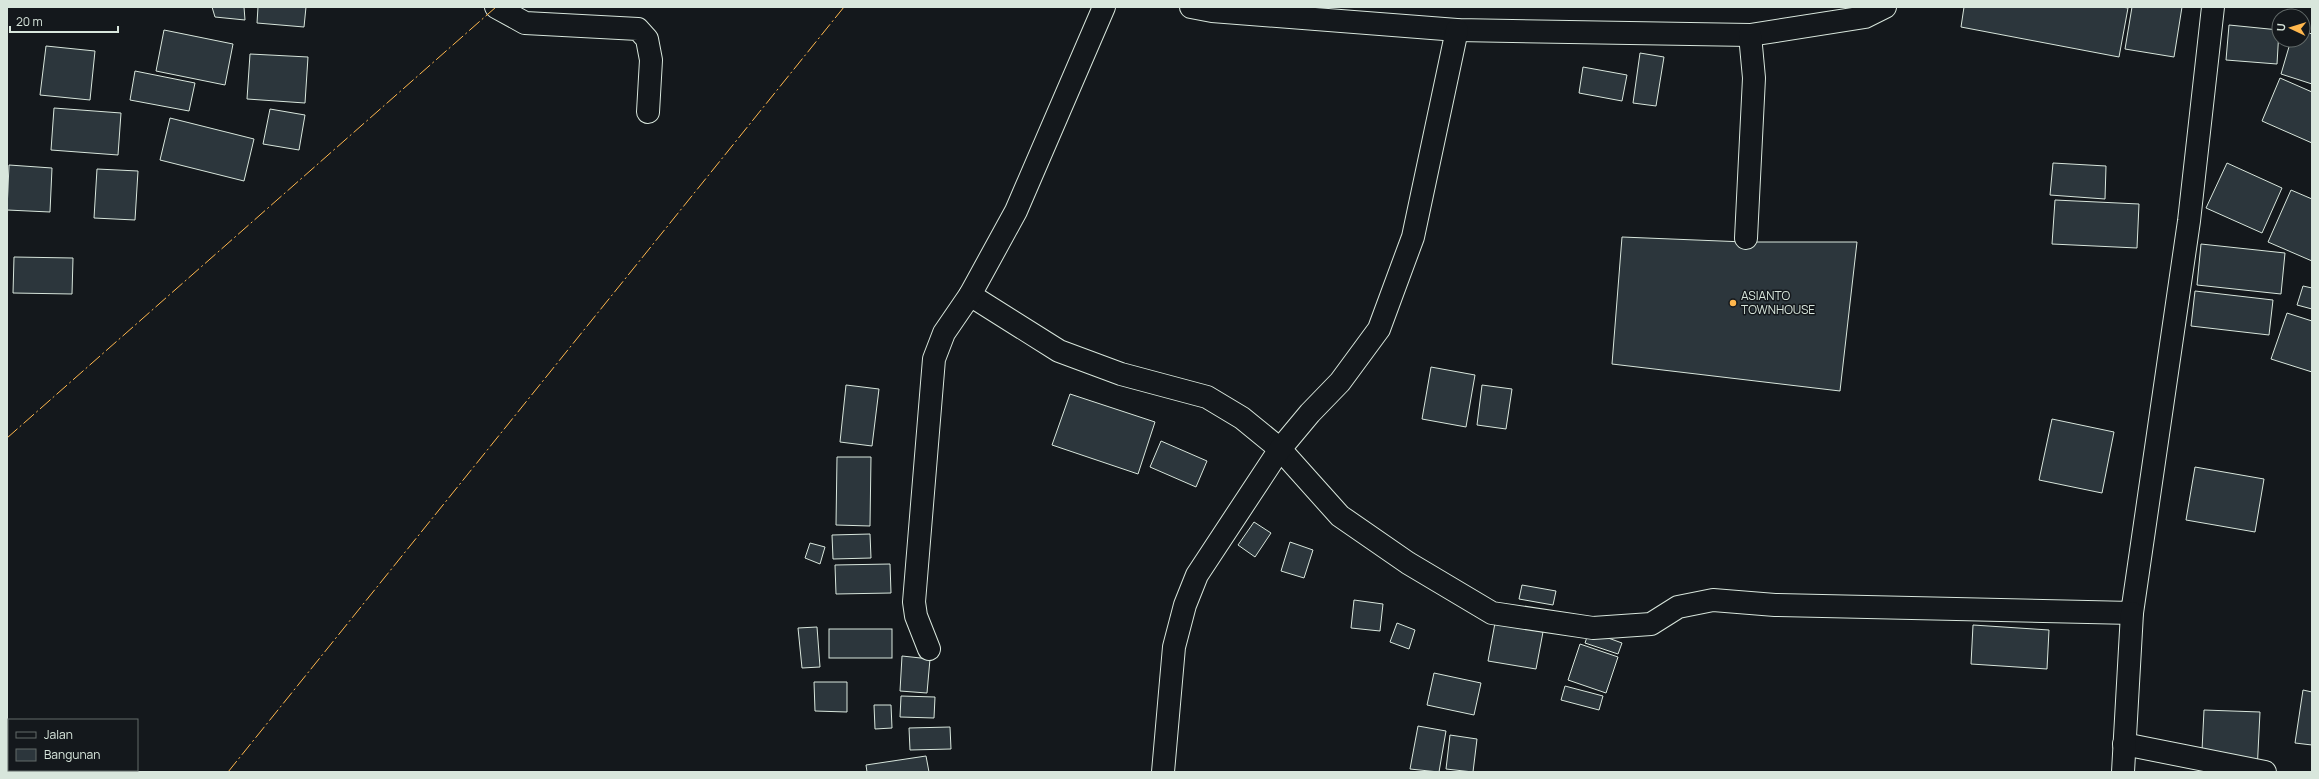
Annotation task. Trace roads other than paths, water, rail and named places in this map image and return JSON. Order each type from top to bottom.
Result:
[{"type":"street","points":[[496,7],[524,23],[638,29],[647,39],[651,60],[648,112]]},
{"type":"street","points":[[929,649],[916,616],[914,602],[934,359],[944,333],[970,295],[1016,211],[1104,7]]},
{"type":"street","points":[[1204,8],[1457,30],[1750,35],[1865,17],[1885,7]]},
{"type":"street","points":[[2123,772],[2132,613],[2189,221],[2214,7]]},
{"type":"street","points":[[1163,772],[1174,647],[1185,605],[1197,575],[1280,448],[1310,413],[1340,382],[1379,329],[1413,237],[1457,30]]},
{"type":"street","points":[[1746,238],[1754,78],[1750,35]]},
{"type":"street","points":[[970,295],[1059,351],[1121,374],[1207,397],[1242,418],[1280,448],[1340,516],[1408,563],[1492,613],[1593,628],[1651,624],[1678,607],[1713,600],[1775,605],[2132,613]]},
{"type":"street","points":[[2124,744],[2264,772]]},
{"type":"place","name":"ASIANTO TOWNHOUSE","points":[[1733,303]]}]
